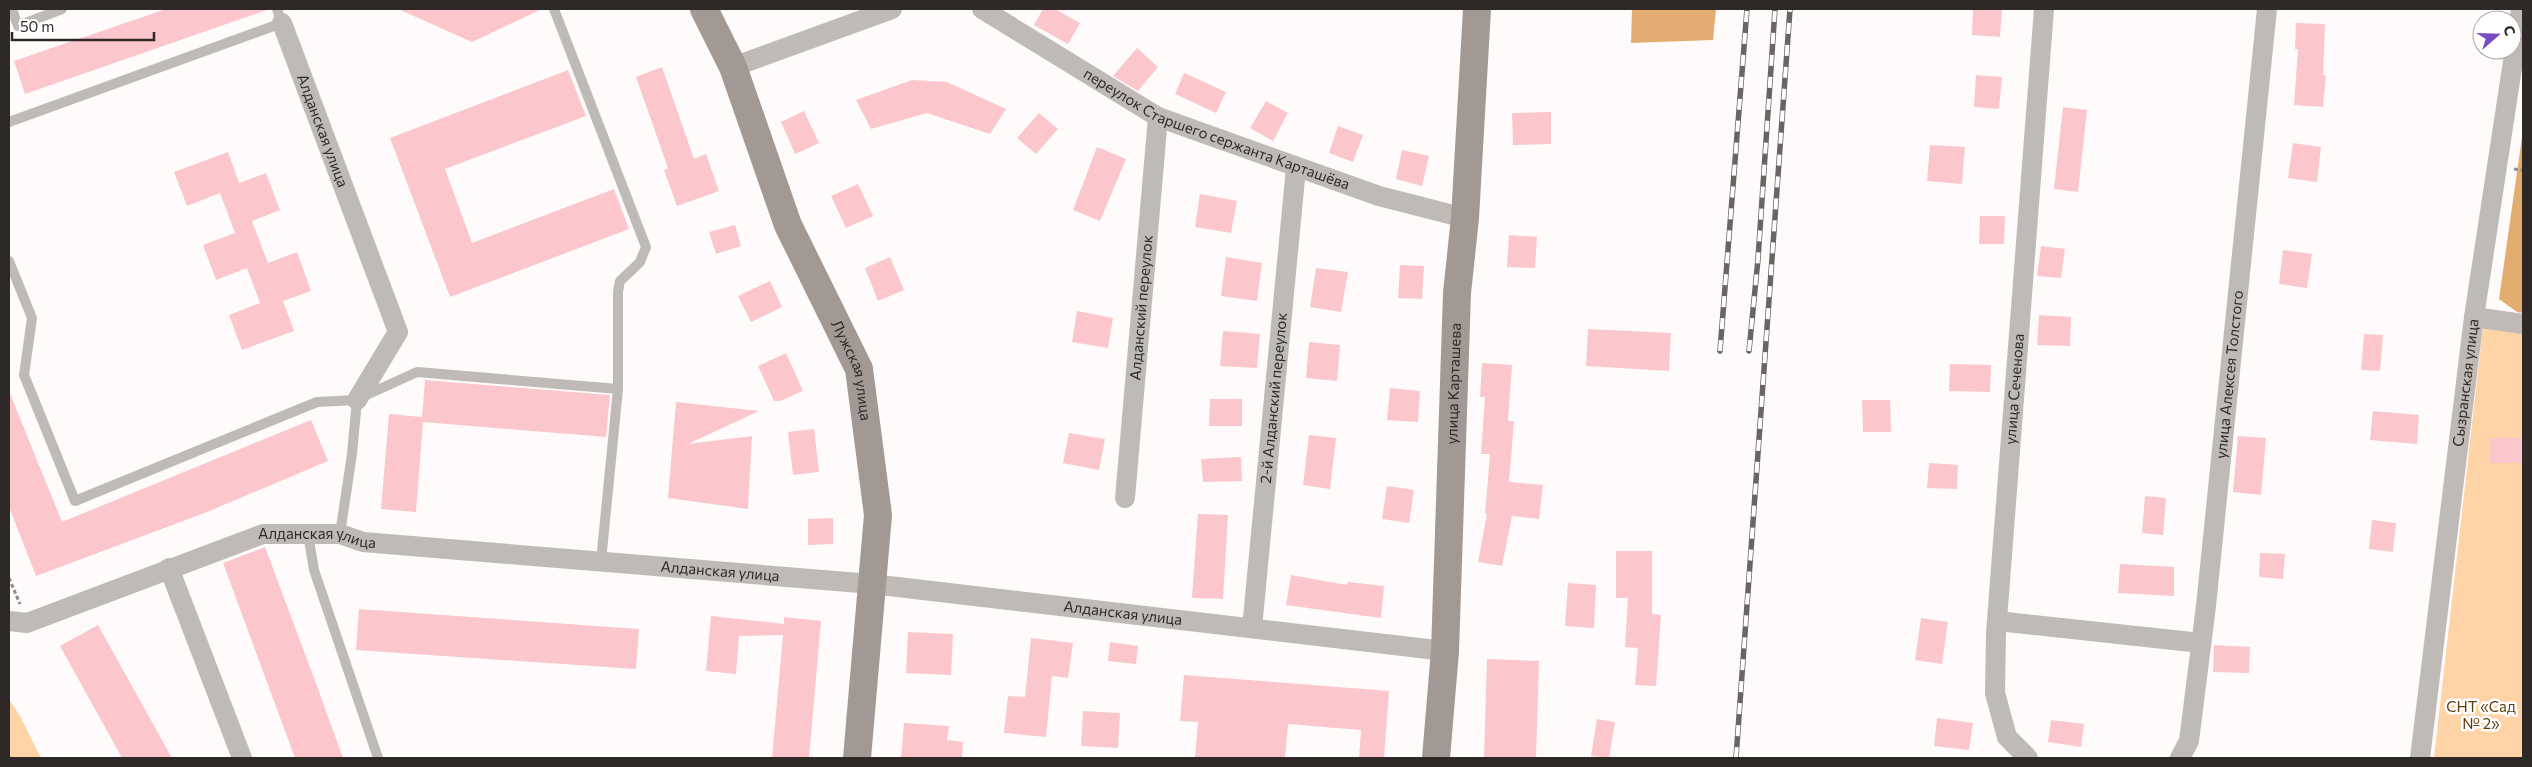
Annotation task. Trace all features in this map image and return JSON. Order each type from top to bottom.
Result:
[{"type":"street","name":"Лужская улица","points":[[704,9],[733,66],[788,225],[859,369],[878,515],[857,758]]},
{"type":"street","name":"переулок Старшего сержанта Карташёва","points":[[982,9],[1158,117],[1259,152],[1296,168],[1379,196],[1464,218]]},
{"type":"street","name":"улица Карташева","points":[[1436,758],[1445,651],[1458,293],[1477,9]]},
{"type":"street","name":"улица Сеченова","points":[[2028,758],[2006,737],[1995,693],[1997,620],[2044,9]]},
{"type":"street","name":"улица Алексея Толстого","points":[[2184,750],[2201,643],[2267,9]]},
{"type":"street","name":"Сызранская улица","points":[[2420,758],[2474,317],[2521,9]]},
{"type":"street","points":[[733,66],[887,10]]},
{"type":"street","name":"Алданская улица","points":[[279,16],[398,332],[357,400]]},
{"type":"street","name":"Алданский переулок","points":[[1126,498],[1158,117]]},
{"type":"street","name":"2-й Алданский переулок","points":[[1252,628],[1296,168]]},
{"type":"street","points":[[2474,317],[2523,324]]},
{"type":"street","name":"Алданская улица","points":[[18,622],[263,534],[340,534],[363,542],[872,584],[1445,651]]},
{"type":"street","points":[[169,568],[242,758]]},
{"type":"street","points":[[1997,620],[2201,643]]},
{"type":"lane","points":[[12,9],[18,26],[62,9]]},
{"type":"lane","points":[[554,9],[646,247],[640,262],[620,282],[618,292],[618,389],[601,561]]},
{"type":"lane","points":[[9,122],[279,16]]},
{"type":"lane","points":[[9,261],[32,318],[24,375],[75,501],[317,402],[357,400],[417,372],[618,389]]},
{"type":"lane","points":[[340,534],[352,454],[357,400]]},
{"type":"lane","points":[[308,534],[314,570],[378,758]]},
{"type":"path","points":[[9,578],[18,622]]},
{"type":"green space","name":"СНТ «Сад № 2»","points":[[2485,310],[2523,315],[2523,758],[2434,758]]},
{"type":"green space","points":[[9,699],[20,716],[41,758],[9,758]]},
{"type":"shaded area","points":[[1632,9],[1716,9],[1713,40],[1631,43]]},
{"type":"shaded area","points":[[2523,130],[2523,313],[2517,312],[2499,299]]},
{"type":"building","points":[[166,9],[267,10],[25,94],[14,61]]},
{"type":"building","points":[[398,9],[542,9],[472,42]]},
{"type":"building","points":[[1043,9],[1055,9],[1080,23],[1068,44],[1034,25]]},
{"type":"building","points":[[1973,9],[2002,9],[2000,37],[1972,35]]},
{"type":"building","points":[[2296,23],[2325,24],[2323,75],[2326,75],[2323,107],[2294,105],[2298,49],[2295,49]]},
{"type":"building","points":[[1137,48],[1158,67],[1138,91],[1113,76]]},
{"type":"building","points":[[662,67],[694,159],[706,154],[719,191],[677,206],[664,170],[668,168],[636,77]]},
{"type":"building","points":[[568,70],[586,116],[445,169],[472,243],[614,189],[629,229],[450,297],[390,138]]},
{"type":"building","points":[[1184,73],[1226,92],[1216,113],[1175,94]]},
{"type":"building","points":[[1976,75],[2002,77],[1999,109],[1974,107]]},
{"type":"building","points":[[912,80],[947,82],[1006,109],[990,134],[927,113],[871,129],[856,100]]},
{"type":"building","points":[[1266,101],[1288,113],[1273,141],[1250,128]]},
{"type":"building","points":[[2063,107],[2087,110],[2078,192],[2054,189]]},
{"type":"building","points":[[804,111],[819,143],[795,154],[781,122]]},
{"type":"building","points":[[1551,112],[1551,144],[1513,145],[1512,113]]},
{"type":"building","points":[[1039,113],[1058,129],[1036,154],[1017,138]]},
{"type":"building","points":[[1338,126],[1363,135],[1353,162],[1329,153]]},
{"type":"building","points":[[2293,143],[2321,147],[2317,182],[2288,178]]},
{"type":"building","points":[[1930,145],[1965,147],[1962,184],[1927,181]]},
{"type":"building","points":[[1097,147],[1126,159],[1100,221],[1073,210]]},
{"type":"building","points":[[1402,150],[1429,156],[1422,186],[1396,179]]},
{"type":"building","points":[[228,152],[239,183],[266,173],[280,210],[252,221],[268,263],[297,252],[311,291],[283,301],[294,331],[242,350],[229,315],[260,303],[247,268],[216,280],[203,245],[235,233],[220,193],[187,206],[174,172]]},
{"type":"building","points":[[858,184],[873,216],[846,228],[831,196]]},
{"type":"building","points":[[1200,194],[1237,201],[1231,233],[1195,227]]},
{"type":"building","points":[[1980,216],[2005,216],[2004,244],[1979,244]]},
{"type":"building","points":[[735,225],[741,246],[716,254],[709,232]]},
{"type":"building","points":[[1509,235],[1537,237],[1535,268],[1507,267]]},
{"type":"building","points":[[2041,246],[2065,249],[2061,278],[2037,276]]},
{"type":"building","points":[[2283,250],[2312,254],[2307,288],[2279,284]]},
{"type":"building","points":[[890,257],[904,290],[878,301],[865,268]]},
{"type":"building","points":[[1226,257],[1262,263],[1257,301],[1221,296]]},
{"type":"building","points":[[1400,265],[1424,266],[1422,299],[1398,298]]},
{"type":"building","points":[[1316,268],[1348,272],[1341,312],[1310,307]]},
{"type":"building","points":[[770,281],[782,307],[751,322],[738,296]]},
{"type":"building","points":[[1077,311],[1113,318],[1108,348],[1072,342]]},
{"type":"building","points":[[2039,315],[2071,317],[2070,346],[2037,345]]},
{"type":"building","points":[[1588,329],[1671,333],[1669,371],[1586,366]]},
{"type":"building","points":[[1223,331],[1260,334],[1257,368],[1220,366]]},
{"type":"building","points":[[2364,334],[2383,335],[2380,371],[2361,370]]},
{"type":"building","points":[[1309,342],[1340,345],[1337,381],[1306,378]]},
{"type":"building","points":[[786,353],[803,391],[780,401],[774,401],[758,366]]},
{"type":"building","points":[[1482,363],[1512,365],[1508,421],[1514,421],[1509,482],[1543,485],[1539,519],[1512,516],[1502,566],[1478,562],[1487,514],[1485,514],[1490,454],[1481,454],[1485,397],[1480,397]]},
{"type":"building","points":[[1950,364],[1991,365],[1990,392],[1949,391]]},
{"type":"building","points":[[425,380],[610,395],[606,437],[423,422],[416,512],[381,509],[389,414],[422,417]]},
{"type":"building","points":[[1390,388],[1420,391],[1418,422],[1387,420]]},
{"type":"building","points":[[9,391],[62,522],[311,420],[328,461],[207,512],[36,576],[9,507]]},
{"type":"building","points":[[1210,399],[1242,399],[1242,426],[1209,426]]},
{"type":"building","points":[[1862,400],[1890,400],[1891,432],[1863,432]]},
{"type":"building","points":[[676,402],[759,411],[688,444],[752,436],[748,509],[668,498]]},
{"type":"building","points":[[2373,411],[2419,415],[2417,444],[2370,440]]},
{"type":"building","points":[[814,429],[819,472],[793,475],[788,432]]},
{"type":"building","points":[[1069,433],[1105,439],[1099,470],[1063,463]]},
{"type":"building","points":[[1309,435],[1336,438],[1330,489],[1303,485]]},
{"type":"building","points":[[2238,436],[2266,438],[2261,495],[2233,492]]},
{"type":"building","points":[[2489,438],[2523,438],[2523,463],[2490,463]]},
{"type":"building","points":[[1241,457],[1242,481],[1203,482],[1201,459]]},
{"type":"building","points":[[1929,463],[1958,465],[1957,489],[1927,488]]},
{"type":"building","points":[[1387,486],[1414,490],[1409,523],[1382,519]]},
{"type":"building","points":[[2145,496],[2166,498],[2163,535],[2142,533]]},
{"type":"building","points":[[1198,514],[1228,515],[1223,599],[1192,598]]},
{"type":"building","points":[[833,518],[833,544],[808,545],[808,519]]},
{"type":"building","points":[[2372,520],[2396,523],[2393,552],[2369,549]]},
{"type":"building","points":[[265,547],[343,758],[295,758],[223,563]]},
{"type":"building","points":[[1616,551],[1652,551],[1652,614],[1661,615],[1656,686],[1635,685],[1638,648],[1625,647],[1628,598],[1616,598]]},
{"type":"building","points":[[2260,553],[2285,554],[2283,579],[2259,577]]},
{"type":"building","points":[[2120,564],[2174,567],[2174,596],[2118,593]]},
{"type":"building","points":[[1291,575],[1347,585],[1348,582],[1384,586],[1381,618],[1286,605]]},
{"type":"building","points":[[1568,583],[1596,585],[1594,628],[1565,626]]},
{"type":"building","points":[[359,609],[639,629],[636,669],[356,650]]},
{"type":"building","points":[[711,616],[784,624],[784,617],[821,621],[809,758],[772,758],[783,635],[739,636],[736,674],[706,671]]},
{"type":"building","points":[[1921,618],[1948,622],[1942,664],[1915,660]]},
{"type":"building","points":[[98,625],[172,758],[122,758],[60,646]]},
{"type":"building","points":[[908,632],[953,634],[951,675],[906,673]]},
{"type":"building","points":[[1031,638],[1073,643],[1068,678],[1052,676],[1046,737],[1004,733],[1008,696],[1025,697]]},
{"type":"building","points":[[1110,642],[1138,646],[1136,664],[1108,661]]},
{"type":"building","points":[[2214,645],[2250,647],[2249,673],[2213,672]]},
{"type":"building","points":[[1487,659],[1539,661],[1536,758],[1484,758]]},
{"type":"building","points":[[1184,675],[1389,691],[1384,758],[1359,758],[1361,730],[1288,724],[1285,758],[1195,758],[1198,722],[1180,721]]},
{"type":"building","points":[[1083,711],[1120,713],[1118,748],[1081,746]]},
{"type":"building","points":[[1937,718],[1973,723],[1969,750],[1934,746]]},
{"type":"building","points":[[1597,719],[1615,722],[1609,758],[1591,756]]},
{"type":"building","points":[[2051,720],[2084,724],[2081,747],[2048,742]]},
{"type":"building","points":[[904,723],[949,726],[947,740],[963,742],[962,758],[901,758]]},
{"type":"railway","points":[[1720,351],[1747,9]]},
{"type":"railway","points":[[1749,351],[1758,259],[1775,9]]},
{"type":"railway","points":[[1736,758],[1790,9]]}]
